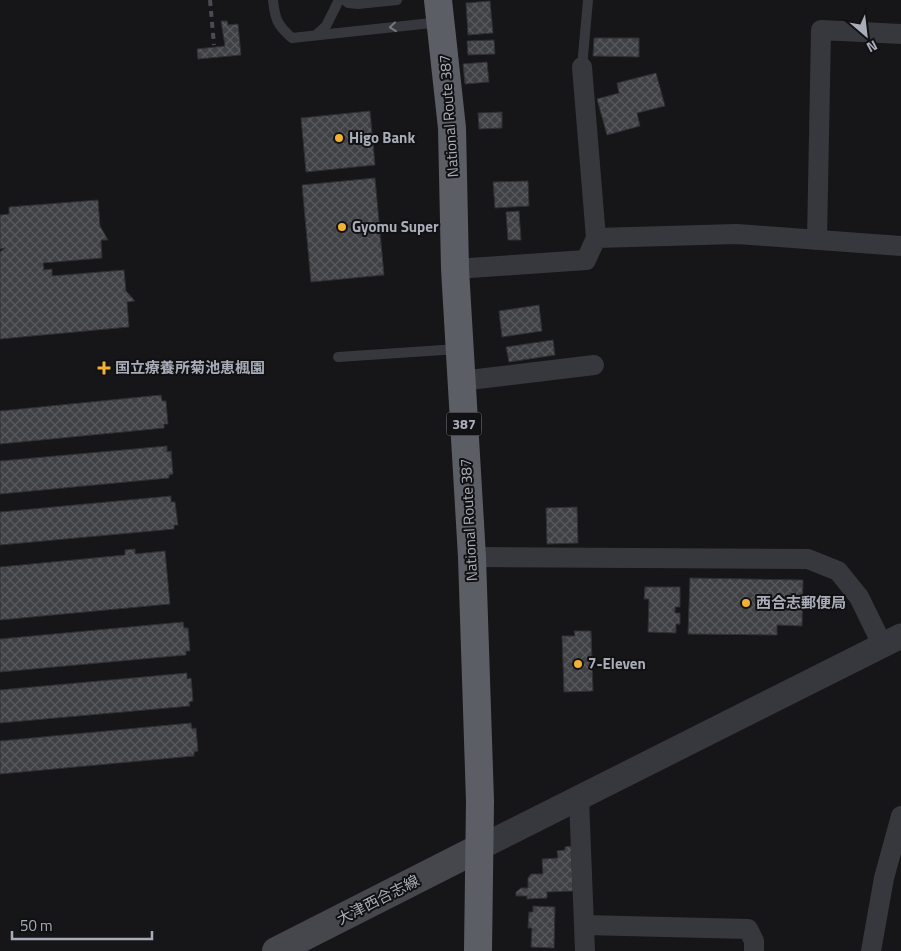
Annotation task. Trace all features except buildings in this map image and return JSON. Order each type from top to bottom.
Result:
[{"type":"highway","name":"National Route 387","points":[[440,11],[452,128],[455,269],[472,557],[480,801],[478,951]]},
{"type":"main road","name":"大津西合志線","points":[[276,951],[479,848]]},
{"type":"street","points":[[817,240],[821,30],[901,34]]},
{"type":"street","points":[[455,269],[586,260],[596,238],[582,68]]},
{"type":"street","points":[[596,238],[737,234],[901,246]]},
{"type":"street","points":[[461,381],[594,365]]},
{"type":"street","points":[[472,557],[808,559],[838,571],[892,641],[479,848]]},
{"type":"street","points":[[579,799],[585,951]]},
{"type":"street","points":[[871,951],[884,878],[901,816]]},
{"type":"street","points":[[584,925],[748,929],[754,941],[754,951]]},
{"type":"lane","points":[[273,0],[274,18],[282,30],[292,38],[440,11]]},
{"type":"lane","points":[[316,35],[326,26],[339,0]]},
{"type":"lane","points":[[345,0],[348,3],[358,4],[397,0]]},
{"type":"lane","points":[[582,68],[588,0]]},
{"type":"lane","points":[[338,357],[459,349]]},
{"type":"railway","points":[[210,0],[214,45]]},
{"type":"place","name":"Higo Bank","points":[[339,138]]},
{"type":"place","name":"Gyomu Super","points":[[342,227]]},
{"type":"place","name":"国立療養所菊池恵楓園","points":[[104,368]]},
{"type":"place","name":"西合志郵便局","points":[[746,603]]},
{"type":"place","name":"7-Eleven","points":[[578,664]]}]
